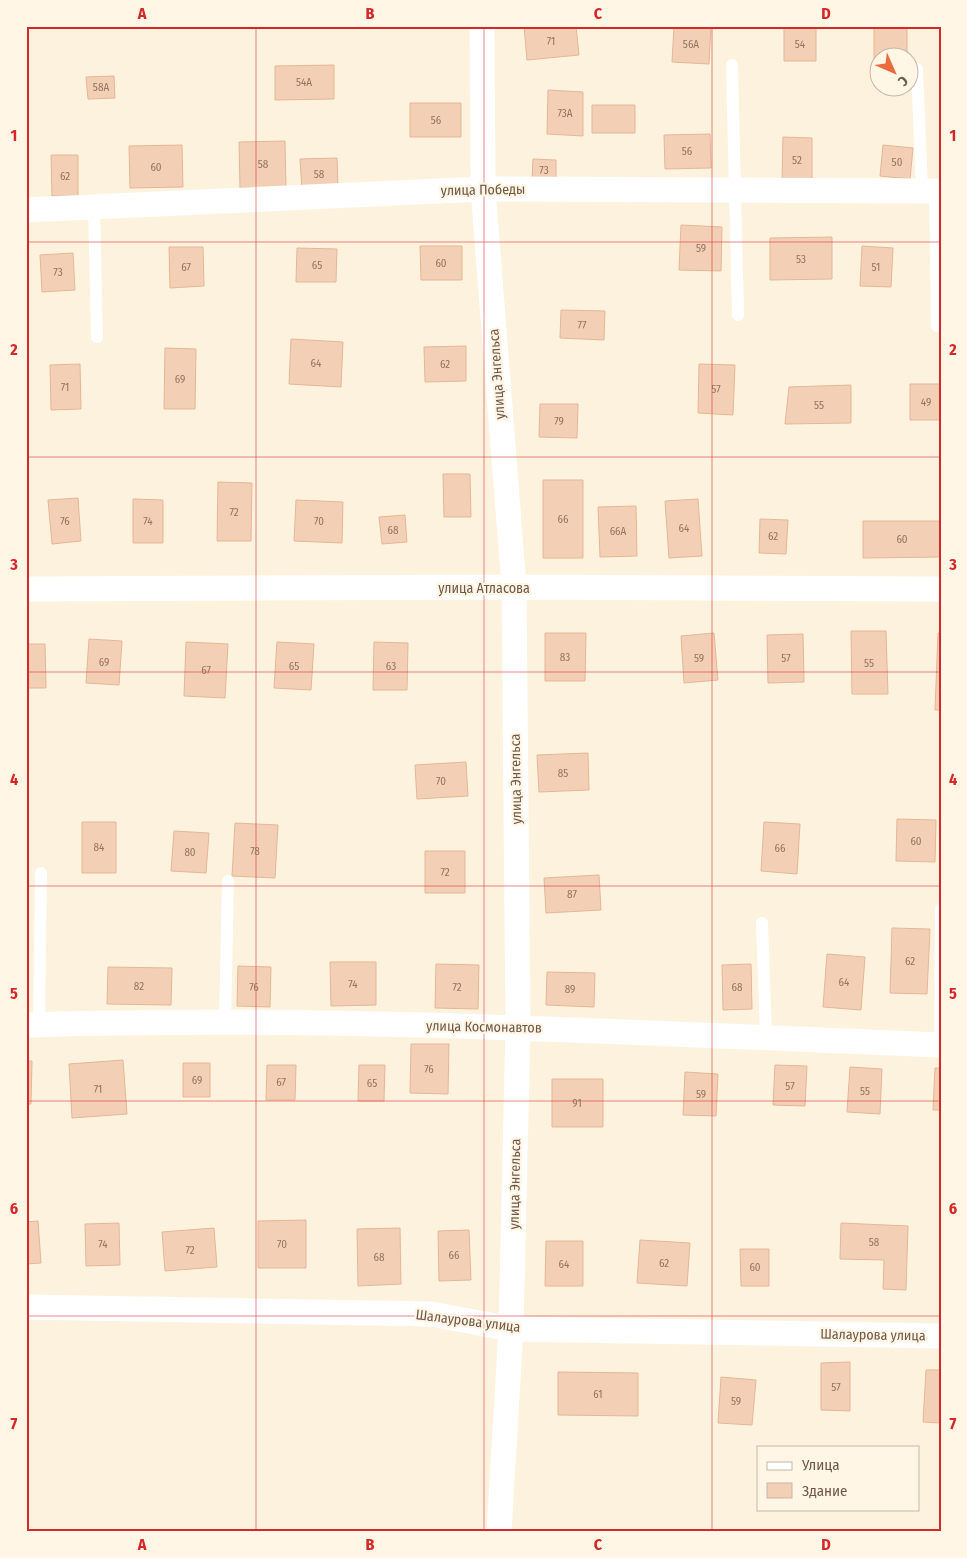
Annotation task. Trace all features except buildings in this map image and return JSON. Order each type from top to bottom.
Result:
[{"type":"street","name":"улица Энгельса","points":[[482,26],[483,189],[514,587],[518,1027],[511,1329],[499,1532]]},
{"type":"street","name":"улица Победы","points":[[26,210],[483,189],[933,191]]},
{"type":"street","name":"улица Атласова","points":[[26,589],[514,587],[941,589]]},
{"type":"street","name":"улица Космонавтов","points":[[33,1024],[225,1022],[518,1027],[766,1036],[940,1045]]},
{"type":"street","name":"Шалаурова улица","points":[[26,1307],[431,1314],[511,1329],[941,1336]]},
{"type":"lane","points":[[732,65],[738,315]]},
{"type":"lane","points":[[920,92],[933,191],[937,326]]},
{"type":"lane","points":[[94,207],[97,337]]},
{"type":"lane","points":[[33,1024],[41,873]]},
{"type":"lane","points":[[225,1022],[228,881]]},
{"type":"lane","points":[[940,1045],[941,909]]},
{"type":"lane","points":[[762,923],[766,1036]]}]
